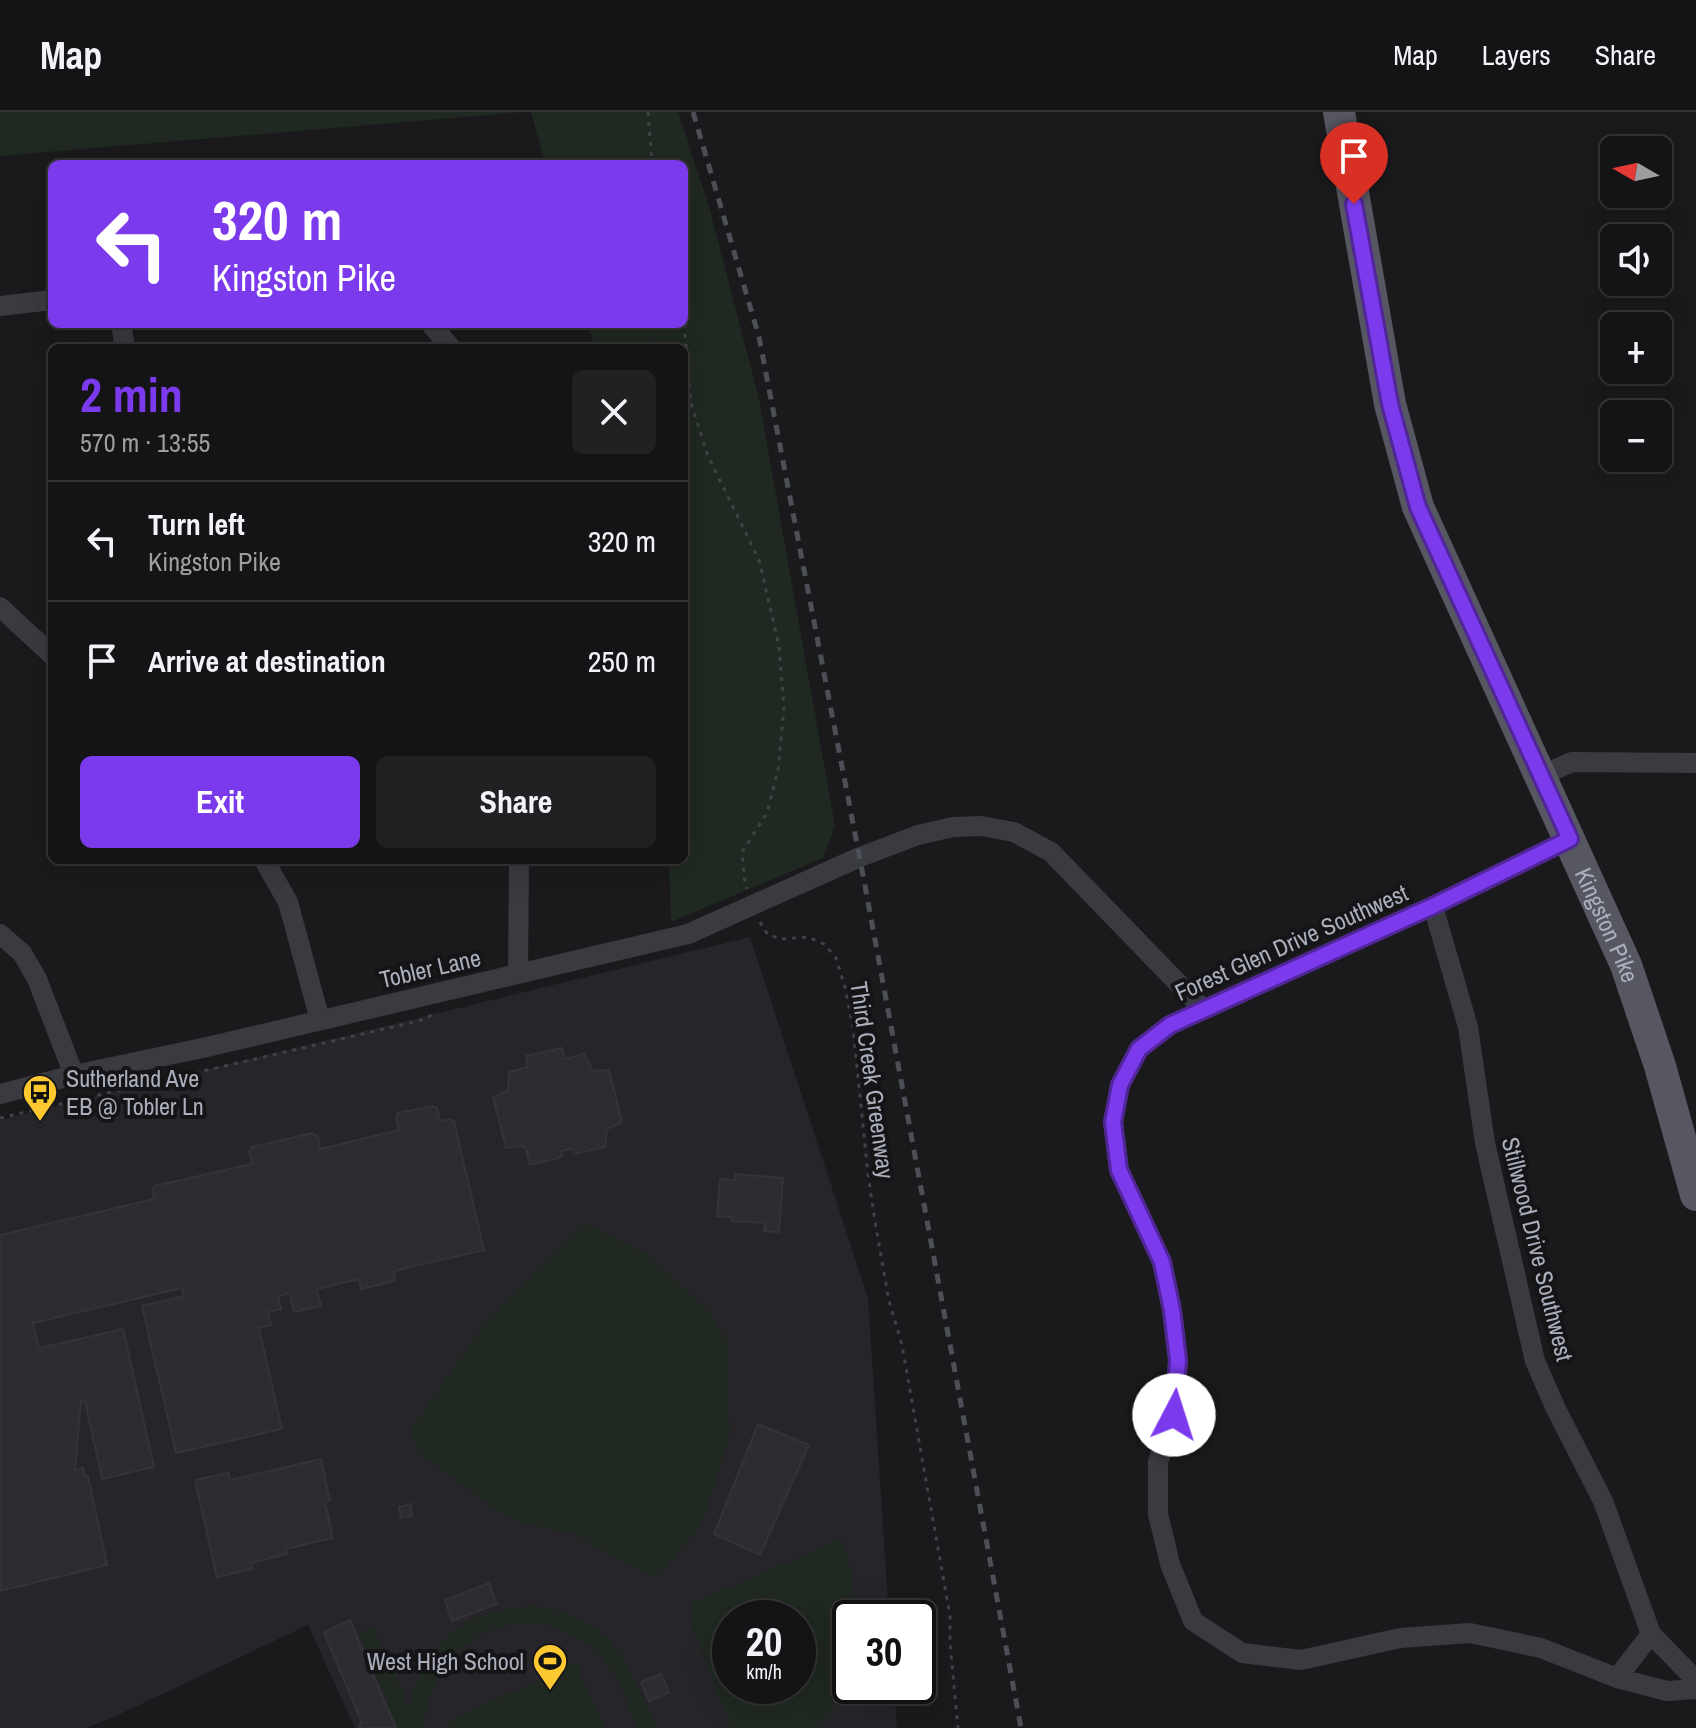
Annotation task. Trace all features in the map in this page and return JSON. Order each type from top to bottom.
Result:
[{"type":"main road","name":"Kingston Pike","points":[[1339,112],[1390,404],[1418,507],[1626,965],[1660,1066],[1696,1195]]},
{"type":"street","points":[[0,306],[48,300]]},
{"type":"street","points":[[434,328],[448,344]]},
{"type":"street","points":[[0,607],[48,651]]},
{"type":"street","points":[[1540,776],[1572,762],[1696,763]]},
{"type":"street","name":"Tobler Lane","points":[[0,1094],[688,934],[860,857],[918,835],[953,827],[981,826],[1014,832],[1051,852],[1203,1009]]},
{"type":"street","name":"Forest Glen Drive Southwest","points":[[1570,839],[1433,906],[1170,1025],[1139,1049],[1120,1085],[1113,1122],[1119,1170],[1162,1262],[1178,1360],[1174,1415],[1158,1462],[1158,1514],[1170,1564],[1193,1621],[1242,1653],[1301,1660],[1400,1638],[1470,1633],[1541,1648],[1617,1678],[1667,1691],[1696,1689]]},
{"type":"street","points":[[266,864],[288,902],[320,1020]]},
{"type":"street","points":[[518,974],[519,864]]},
{"type":"street","name":"Stillwood Drive Southwest","points":[[1433,906],[1468,1027],[1485,1143],[1535,1361],[1603,1501],[1651,1634],[1696,1680]]},
{"type":"street","points":[[0,934],[22,953],[37,979],[74,1075]]},
{"type":"street","points":[[1617,1678],[1651,1634]]},
{"type":"path","points":[[648,112],[652,160]]},
{"type":"path","name":"Third Creek Greenway","points":[[688,369],[691,403],[708,456],[759,560],[779,646],[784,708],[778,770],[767,813],[742,852],[745,883],[768,935],[782,939],[808,937],[824,944],[836,958],[845,987],[853,1027],[876,1227],[889,1301],[902,1345],[950,1616],[958,1728]]},
{"type":"shaded area","points":[[0,112],[524,112],[0,156]]},
{"type":"shaded area","points":[[531,112],[678,112],[709,206],[759,399],[835,826],[823,858],[671,922],[669,864],[688,864],[688,344],[593,344],[589,328],[688,328],[688,160],[544,160]]},
{"type":"shaded area","name":"West High School","points":[[750,937],[868,1298],[888,1600],[832,1600],[832,1704],[895,1704],[897,1728],[355,1728],[308,1625],[86,1728],[0,1728],[0,1120]]},
{"type":"shaded area","points":[[583,1223],[649,1256],[710,1312],[727,1340],[730,1434],[702,1524],[656,1579],[571,1533],[522,1523],[505,1516],[416,1451],[412,1428],[482,1327]]},
{"type":"shaded area","points":[[842,1539],[853,1577],[854,1600],[832,1600],[832,1704],[835,1704],[814,1728],[731,1728],[722,1704],[816,1704],[816,1600],[712,1600],[712,1678],[689,1617],[693,1603]]},
{"type":"shaded area","points":[[535,1606],[561,1611],[583,1620],[615,1647],[637,1684],[657,1728],[638,1728],[612,1673],[588,1645],[561,1630],[534,1624],[507,1626],[481,1635],[459,1651],[441,1672],[429,1698],[425,1728],[398,1728],[358,1634],[373,1626],[409,1707],[426,1664],[452,1632],[489,1613]]},
{"type":"shaded area","name":"West High School","points":[[576,1663],[605,1728],[451,1728],[448,1721]]},
{"type":"building","points":[[562,1048],[565,1059],[584,1054],[593,1071],[609,1070],[622,1122],[607,1129],[605,1147],[574,1154],[573,1149],[561,1151],[562,1157],[530,1165],[526,1148],[506,1148],[493,1097],[508,1090],[509,1072],[528,1067],[526,1056]]},
{"type":"building","points":[[432,1106],[437,1108],[440,1121],[454,1121],[484,1250],[394,1271],[395,1281],[361,1289],[359,1279],[317,1289],[321,1306],[294,1312],[290,1293],[278,1296],[281,1309],[268,1312],[271,1325],[259,1328],[282,1429],[176,1453],[142,1306],[184,1296],[182,1288],[33,1323],[39,1348],[123,1329],[154,1467],[102,1479],[85,1401],[81,1401],[75,1470],[83,1468],[85,1476],[88,1476],[107,1565],[0,1591],[0,1235],[154,1199],[155,1186],[252,1164],[249,1152],[252,1147],[312,1133],[318,1137],[320,1149],[399,1130],[398,1113]]},
{"type":"building","points":[[735,1174],[783,1178],[779,1232],[764,1231],[765,1223],[732,1221],[732,1217],[717,1216],[720,1179],[735,1180]]},
{"type":"building","points":[[758,1424],[809,1445],[760,1555],[714,1534]]},
{"type":"building","points":[[321,1459],[330,1501],[325,1502],[333,1538],[286,1549],[287,1554],[251,1563],[252,1569],[217,1577],[195,1480],[228,1473],[230,1480]]},
{"type":"building","points":[[411,1504],[412,1516],[401,1518],[399,1507]]},
{"type":"building","points":[[489,1583],[497,1604],[452,1621],[445,1600]]},
{"type":"building","points":[[350,1620],[396,1728],[360,1728],[362,1723],[324,1632]]},
{"type":"building","points":[[661,1674],[669,1693],[649,1701],[641,1682]]},
{"type":"railway","points":[[693,112],[759,337],[863,875],[1021,1728]]},
{"type":"place","name":"Sutherland Ave EB @ Tobler Ln","points":[[40,1123]]},
{"type":"place","name":"West High School","points":[[550,1692]]},
{"type":"route","points":[[1174,1415],[1178,1360],[1172,1310],[1162,1262],[1119,1170],[1113,1122],[1120,1085],[1139,1049],[1170,1025],[1433,906],[1570,839],[1418,507],[1390,404],[1354,204]]}]
